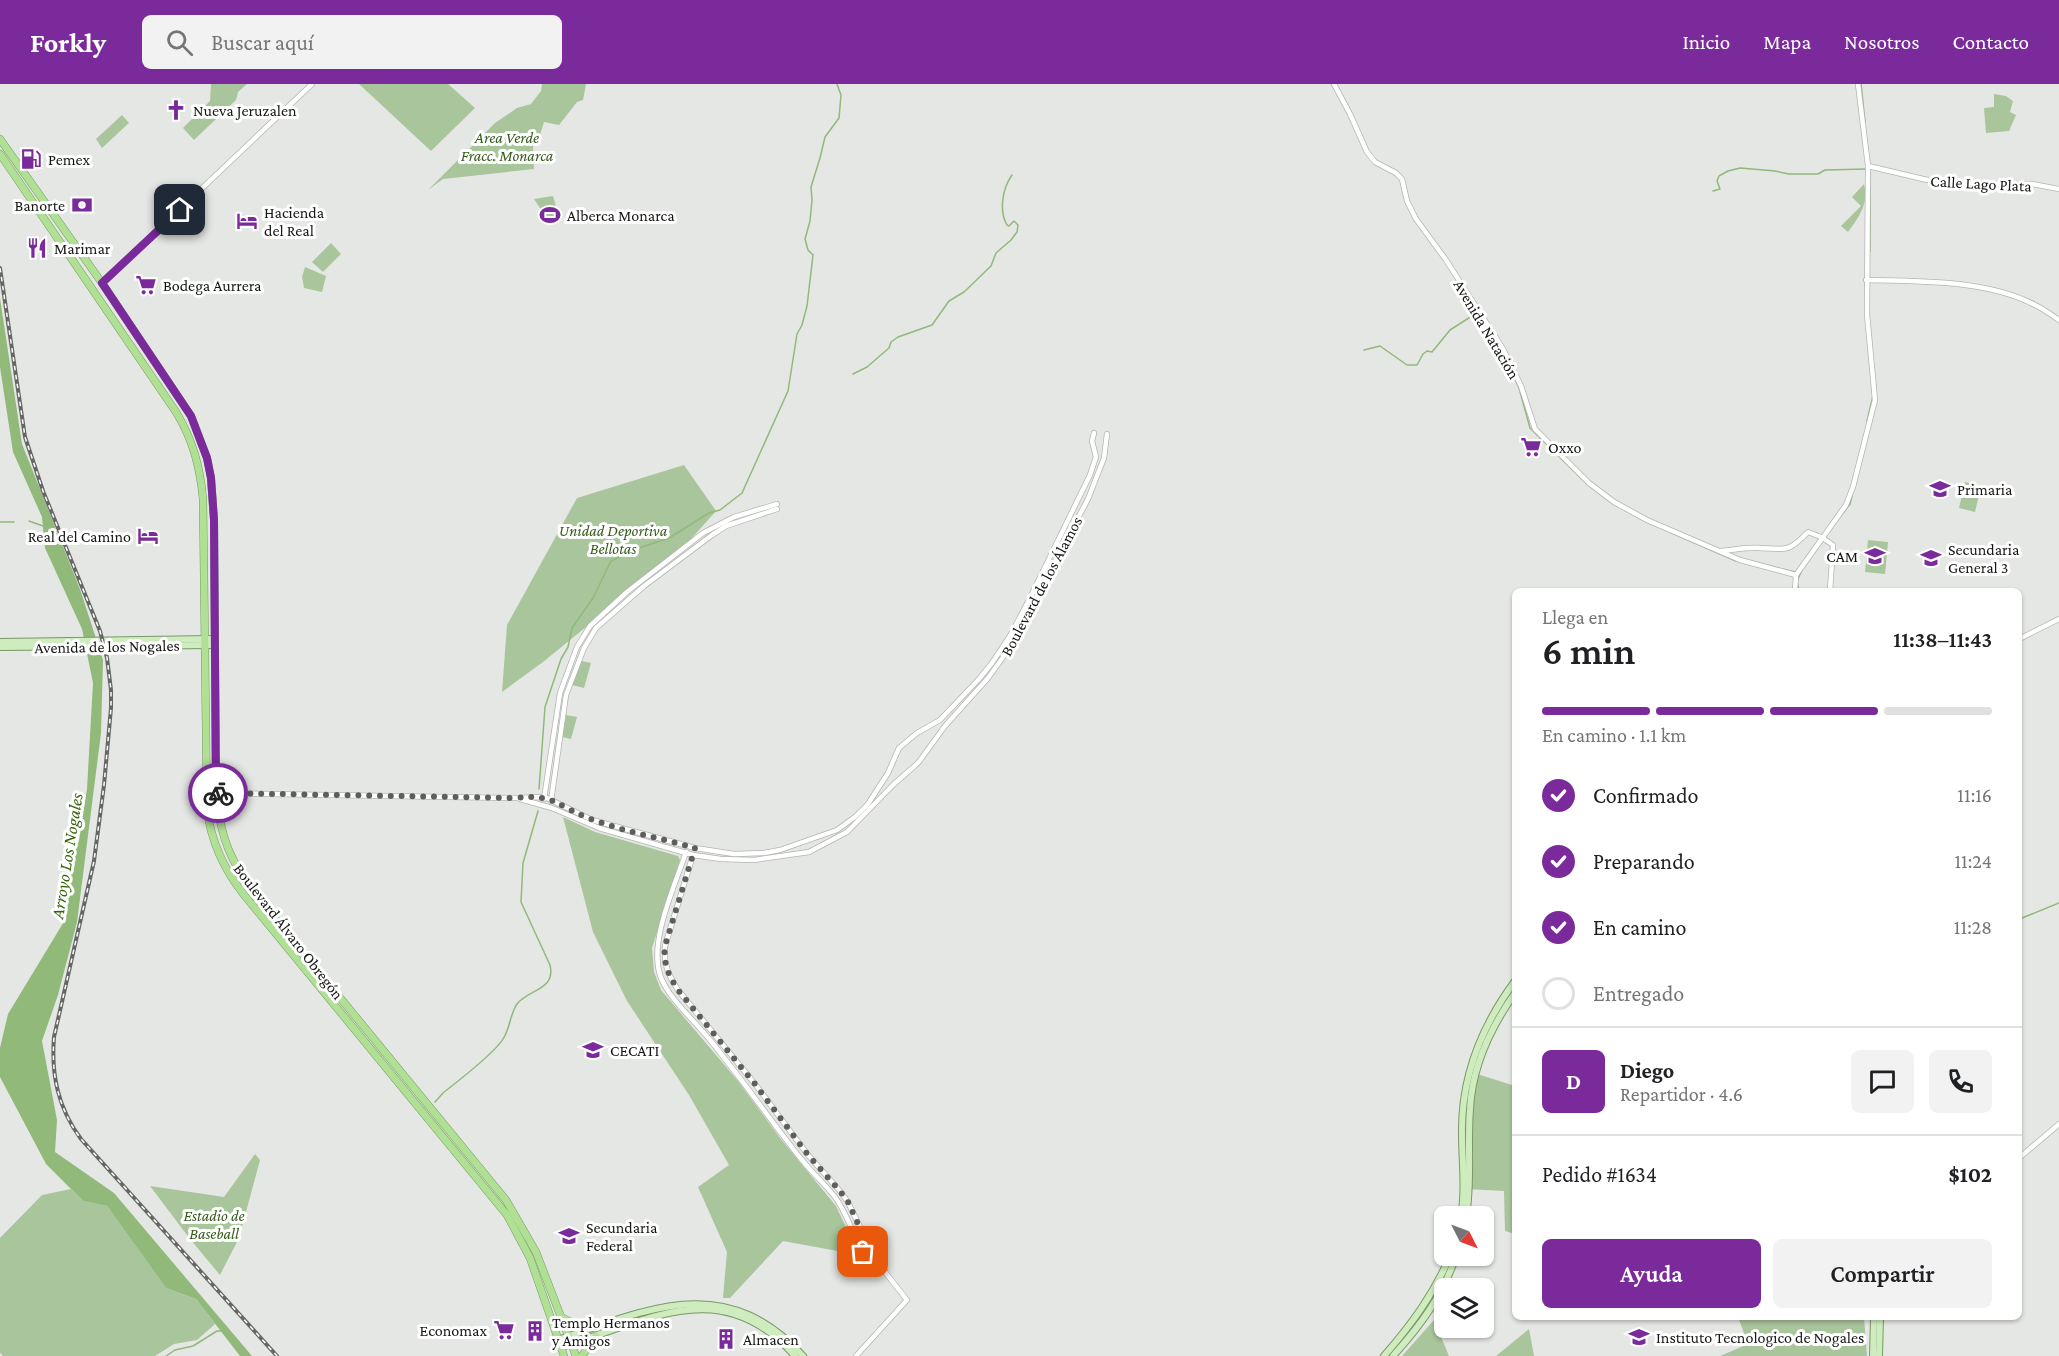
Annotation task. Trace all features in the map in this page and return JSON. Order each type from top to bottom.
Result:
[{"type":"highway","name":"Boulevard Álvaro Obregón","points":[[0,139],[102,283],[191,416],[203,446],[211,478],[214,520],[216,793],[226,846],[239,873],[506,1200],[533,1246],[576,1356]]},
{"type":"highway","name":"Boulevard Álvaro Obregón","points":[[0,154],[177,412],[191,440],[203,498],[207,809],[211,834],[224,866],[245,896],[507,1215],[530,1258],[564,1356]]},
{"type":"highway","points":[[562,1318],[593,1327]]},
{"type":"highway","points":[[582,1356],[596,1336]]},
{"type":"main road","name":"Avenida de los Nogales","points":[[0,642],[101,644],[214,642]]},
{"type":"main road","name":"Avenida de los Nogales","points":[[0,647],[83,644]]},
{"type":"main road","points":[[1462,1206],[1462,1105],[1467,1075],[1487,1022],[1512,985]]},
{"type":"main road","points":[[1467,1206],[1470,1107],[1474,1085],[1483,1051],[1494,1025],[1512,998]]},
{"type":"main road","points":[[1384,1356],[1409,1327],[1429,1298],[1446,1266]]},
{"type":"main road","points":[[1393,1356],[1429,1314],[1452,1266]]},
{"type":"main road","points":[[560,1343],[569,1336],[593,1327],[643,1312],[694,1303],[743,1311],[778,1332],[803,1356]]},
{"type":"main road","points":[[560,1343],[571,1344],[659,1314],[677,1310],[710,1309],[750,1321],[775,1337],[795,1356]]},
{"type":"main road","points":[[1873,1356],[1874,1320]]},
{"type":"main road","points":[[1879,1356],[1880,1320]]},
{"type":"street","points":[[102,283],[312,84]]},
{"type":"street","name":"Avenida Natación","points":[[1334,84],[1366,152],[1375,162],[1396,172],[1402,179],[1407,201],[1416,219],[1446,260],[1503,349],[1521,386],[1535,429],[1580,475],[1614,502],[1647,520],[1740,560],[1796,575]]},
{"type":"street","points":[[1795,588],[1796,575],[1846,505],[1853,487],[1875,400],[1867,326],[1868,166],[1858,84]]},
{"type":"street","name":"Calle Lago Plata","points":[[1868,166],[1940,183],[2032,184],[2059,189]]},
{"type":"street","points":[[1866,280],[1939,283],[2003,293],[2035,304],[2059,320]]},
{"type":"street","name":"Boulevard de los Álamos","points":[[517,798],[544,797],[592,820],[695,848],[734,854],[764,853],[837,830],[855,817],[878,790],[899,748],[948,712],[985,672],[1010,636],[1093,470],[1096,457],[1092,441],[1094,433]]},
{"type":"street","name":"Boulevard de los Álamos","points":[[517,798],[550,807],[591,826],[693,855],[721,859],[754,860],[809,852],[848,832],[885,792],[918,763],[952,717],[992,673],[1013,642],[1088,499],[1104,458],[1107,434]]},
{"type":"street","points":[[543,805],[560,693],[574,654],[590,626],[717,525],[742,514],[777,506]]},
{"type":"street","points":[[1720,551],[1760,548],[1782,550],[1794,545],[1808,532],[1833,545],[1830,588]]},
{"type":"street","points":[[550,807],[565,703],[575,669],[596,628],[643,584]]},
{"type":"street","points":[[2022,636],[2059,618]]},
{"type":"street","points":[[216,793],[517,798]]},
{"type":"street","points":[[688,846],[658,941],[657,964],[660,976],[674,998],[725,1059],[802,1160],[835,1197],[850,1222],[863,1252],[876,1267],[885,1272]]},
{"type":"street","points":[[695,848],[665,946],[664,956],[670,977],[808,1155],[840,1191],[885,1272],[907,1300],[856,1356]]},
{"type":"street","points":[[2022,1155],[2059,1124]]},
{"type":"green space","points":[[211,84],[247,84],[238,92],[236,100],[194,140],[183,128],[210,101]]},
{"type":"green space","points":[[359,84],[448,84],[475,108],[431,151]]},
{"type":"green space","name":"Area Verde Fracc. Monarca","points":[[542,84],[586,84],[583,100],[577,102],[559,125],[544,122],[538,141],[533,145],[534,169],[443,179],[428,190],[495,123],[517,108],[531,104],[541,91]]},
{"type":"green space","points":[[1994,94],[2006,96],[2013,101],[2010,112],[2016,115],[2009,131],[1986,133],[1984,108],[1994,107]]},
{"type":"green space","points":[[122,115],[129,123],[102,148],[96,139]]},
{"type":"green space","points":[[1864,184],[1864,204],[1848,232],[1841,226],[1861,206],[1852,197]]},
{"type":"green space","points":[[553,196],[558,214],[556,220],[550,223],[534,199]]},
{"type":"green space","points":[[331,243],[341,254],[323,272],[312,262]]},
{"type":"green space","points":[[305,267],[326,276],[322,292],[304,288],[302,277]]},
{"type":"green space","name":"Unidad Deportiva Bellotas","points":[[684,465],[716,511],[683,548],[543,662],[502,692],[507,625],[577,498]]},
{"type":"green space","points":[[1965,482],[1981,486],[1975,512],[1959,508]]},
{"type":"green space","points":[[1868,540],[1888,542],[1885,574],[1865,572]]},
{"type":"green space","points":[[582,661],[591,663],[584,688],[572,685]]},
{"type":"green space","points":[[566,715],[577,717],[571,739],[562,737]]},
{"type":"green space","points":[[563,817],[595,832],[678,856],[680,860],[652,948],[654,972],[661,990],[738,1081],[780,1138],[836,1206],[865,1261],[863,1263],[854,1254],[783,1241],[730,1298],[723,1298],[727,1252],[698,1187],[729,1165],[689,1095],[627,1001],[593,932]]},
{"type":"green space","points":[[1474,1073],[1512,1085],[1512,1233],[1505,1231],[1504,1191],[1466,1189]]},
{"type":"green space","name":"Estadio de Baseball","points":[[255,1154],[260,1160],[239,1238],[220,1275],[150,1186],[224,1197]]},
{"type":"green space","points":[[71,1189],[83,1201],[107,1206],[166,1288],[196,1299],[215,1324],[197,1340],[174,1344],[155,1356],[3,1356],[0,1353],[0,1238],[42,1195]]},
{"type":"green space","points":[[1434,1320],[1434,1338],[1442,1338],[1449,1356],[1402,1356]]},
{"type":"green space","points":[[1739,1320],[1864,1320],[1867,1356],[1720,1356],[1748,1344]]},
{"type":"green space","points":[[1529,1329],[1534,1356],[1496,1356]]},
{"type":"shaded area","name":"Arroyo Los Nogales","points":[[0,298],[22,444],[80,589],[103,660],[101,733],[77,922],[58,995],[42,1041],[57,1120],[55,1152],[114,1193],[252,1356],[240,1356],[196,1299],[166,1288],[107,1206],[83,1201],[46,1164],[0,1077],[0,1048],[8,1014],[65,920],[64,876],[79,841],[87,789],[93,683],[82,629],[45,548],[42,517],[13,452],[0,367]]},
{"type":"waterway","points":[[539,789],[545,707],[561,659],[568,647],[572,628],[593,598],[611,561],[633,550],[669,538],[709,513],[720,510],[742,493],[788,391],[797,334],[807,306],[813,255],[808,250],[805,239],[810,221],[811,187],[825,137],[839,118],[841,95],[837,84]]},
{"type":"waterway","points":[[1861,84],[1865,122]]},
{"type":"waterway","points":[[1713,191],[1720,189],[1717,181],[1719,176],[1740,168],[1789,174],[1818,174],[1825,170],[1866,169]]},
{"type":"waterway","points":[[1870,168],[1870,251]]},
{"type":"waterway","points":[[853,374],[867,367],[898,337],[932,325],[949,301],[964,292],[991,266],[996,253],[1017,232],[1018,225],[1014,221],[1009,226],[1007,225],[1002,207],[1004,193],[1012,175]]},
{"type":"waterway","points":[[1466,297],[1494,339]]},
{"type":"waterway","points":[[1364,350],[1380,346],[1407,365],[1417,365],[1423,354],[1427,351],[1432,352],[1450,330],[1475,314]]},
{"type":"waterway","points":[[1507,361],[1519,388],[1530,428],[1587,484]]},
{"type":"waterway","points":[[1867,421],[1873,396]]},
{"type":"waterway","points":[[1843,513],[1850,504],[1852,496]]},
{"type":"waterway","points":[[29,521],[43,526]]},
{"type":"waterway","points":[[0,522],[14,522]]},
{"type":"waterway","points":[[1672,533],[1736,561]]},
{"type":"waterway","points":[[1782,569],[1795,572]]},
{"type":"waterway","points":[[1798,588],[1797,581],[1802,570]]},
{"type":"waterway","points":[[435,1102],[499,1045],[517,1004],[549,980],[550,965],[521,902],[523,863],[538,811]]},
{"type":"waterway","points":[[2022,918],[2059,903]]},
{"type":"waterway","points":[[166,1356],[175,1350],[193,1346],[217,1331],[221,1331]]},
{"type":"railway","points":[[0,268],[25,437],[43,491],[100,631],[107,658],[111,690],[104,785],[94,861],[54,1037],[54,1065],[58,1091],[67,1115],[81,1139],[277,1356]]},
{"type":"way so far","points":[[218,793],[517,798],[540,796],[551,799],[592,820],[695,848],[665,946],[664,956],[670,977],[808,1155],[840,1191],[885,1272],[876,1267],[863,1252]]},
{"type":"place","name":"Nueva Jeruzalen","points":[[176,110]]},
{"type":"place","name":"Pemex","points":[[31,159]]},
{"type":"place","name":"Banorte","points":[[82,205]]},
{"type":"place","name":"Alberca Monarca","points":[[550,215]]},
{"type":"place","name":"Hacienda del Real","points":[[247,221]]},
{"type":"place","name":"Marimar","points":[[37,248]]},
{"type":"place","name":"Bodega Aurrera","points":[[146,285]]},
{"type":"place","name":"Oxxo","points":[[1531,447]]},
{"type":"place","name":"Primaria","points":[[1940,489]]},
{"type":"place","name":"Real del Camino","points":[[148,536]]},
{"type":"place","name":"CAM","points":[[1875,556]]},
{"type":"place","name":"Secundaria General 3","points":[[1931,558]]},
{"type":"place","name":"CECATI","points":[[593,1050]]},
{"type":"place","name":"Secundaria Federal","points":[[569,1236]]},
{"type":"place","name":"Economax","points":[[504,1330]]},
{"type":"place","name":"Templo Hermanos y Amigos","points":[[535,1331]]},
{"type":"place","name":"Instituto Tecnologico de Nogales","points":[[1639,1337]]},
{"type":"place","name":"Almacen","points":[[726,1339]]},
{"type":"route","points":[[180,210],[102,283],[191,416],[207,458],[214,520],[213,642],[216,793],[218,793]]}]
